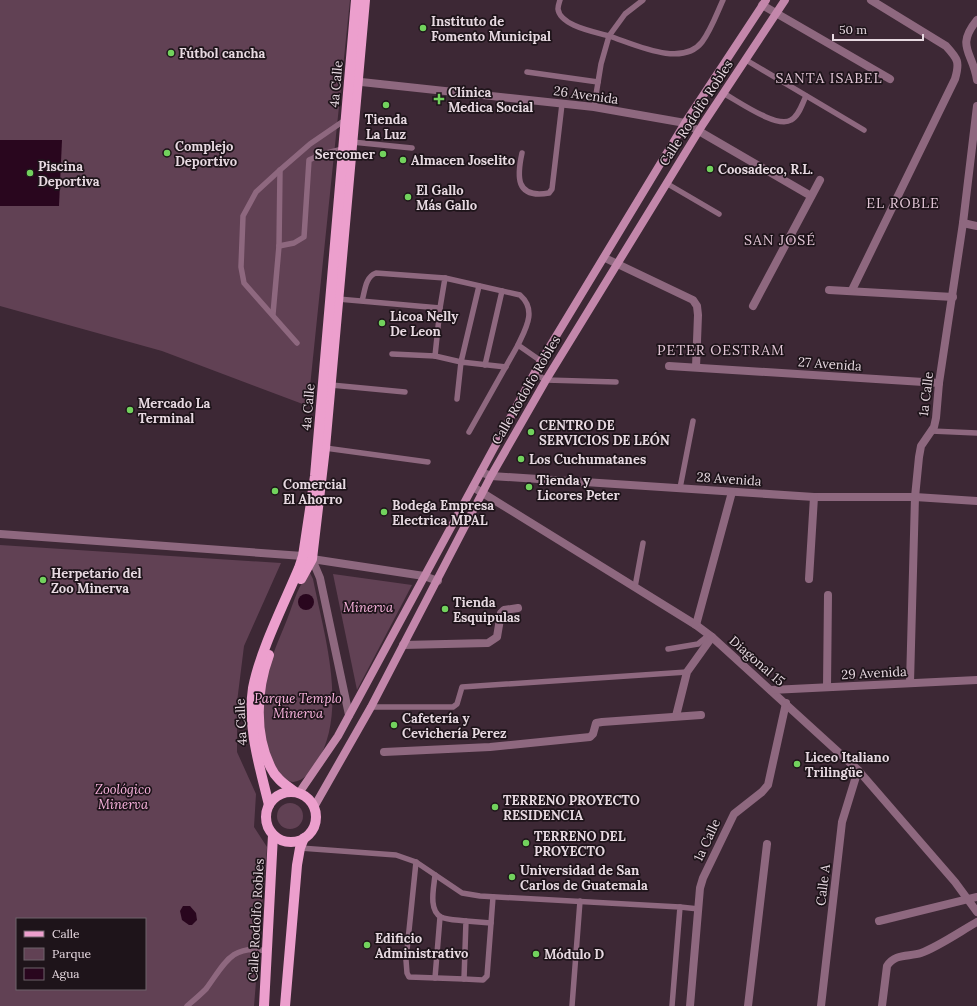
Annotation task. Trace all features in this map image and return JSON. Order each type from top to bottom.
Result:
[{"type":"main road","name":"4a Calle","points":[[297,792],[279,779],[271,769],[260,733],[260,703],[264,674],[268,659],[307,557],[325,448],[352,142],[356,0]]},
{"type":"main road","name":"4a Calle","points":[[269,805],[253,735],[253,689],[258,667],[307,557],[346,120],[365,0]]},
{"type":"main road","name":"Calle Rodolfo Robles","points":[[314,807],[371,707],[438,581],[491,476],[546,380],[699,130],[785,0]]},
{"type":"main road","name":"Calle Rodolfo Robles","points":[[297,792],[338,736],[541,361],[605,258],[684,122],[764,2]]},
{"type":"main road","points":[[297,792],[305,796],[314,807],[316,814],[314,828],[304,838],[297,841],[288,842],[273,835],[266,821],[269,805],[274,798],[282,794],[297,792]]},
{"type":"main road","name":"Calle Rodolfo Robles","points":[[264,1006],[273,835]]},
{"type":"main road","points":[[285,1006],[300,848],[304,838]]},
{"type":"street","points":[[852,290],[955,79],[959,67],[956,57],[946,46],[871,0]]},
{"type":"street","points":[[764,2],[776,14],[890,79]]},
{"type":"street","points":[[977,20],[969,30],[966,38],[966,47],[977,80]]},
{"type":"street","name":"26 Avenida","points":[[353,81],[594,107],[684,122],[811,196]]},
{"type":"street","name":"1a Calle","points":[[910,683],[915,497],[921,446],[931,431],[936,418],[939,383],[953,297],[977,106]]},
{"type":"street","points":[[753,306],[820,180]]},
{"type":"street","points":[[963,224],[977,226]]},
{"type":"street","points":[[605,258],[693,300],[697,306],[698,315],[696,367]]},
{"type":"street","points":[[829,290],[852,290],[953,297]]},
{"type":"street","name":"27 Avenida","points":[[668,366],[939,383]]},
{"type":"street","name":"28 Avenida","points":[[481,472],[491,476],[814,497],[915,497],[977,501]]},
{"type":"street","name":"Diagonal 15","points":[[473,487],[696,625],[711,636],[786,702],[858,770],[973,898],[977,912]]},
{"type":"street","points":[[696,625],[732,492]]},
{"type":"street","points":[[809,579],[814,497]]},
{"type":"street","points":[[0,534],[307,557],[424,576],[438,581]]},
{"type":"street","points":[[307,557],[320,578],[349,715]]},
{"type":"street","points":[[827,687],[828,595]]},
{"type":"street","points":[[403,645],[488,643],[497,637],[501,613],[504,610],[518,608]]},
{"type":"street","points":[[676,716],[687,672],[711,636]]},
{"type":"street","name":"29 Avenida","points":[[771,690],[977,680]]},
{"type":"street","name":"1a Calle","points":[[690,1006],[703,878],[731,817],[737,810],[762,792],[768,785],[786,702]]},
{"type":"street","points":[[384,752],[490,747],[590,737],[593,734],[596,723],[701,715]]},
{"type":"street","name":"Calle A","points":[[821,1006],[842,822],[858,770]]},
{"type":"street","points":[[748,1006],[767,844]]},
{"type":"street","points":[[879,921],[973,898]]},
{"type":"street","points":[[882,1006],[890,960],[922,953],[977,922]]},
{"type":"lane","points":[[560,0],[558,10],[562,17],[574,26],[673,55],[689,52],[702,42],[723,0]]},
{"type":"lane","points":[[594,107],[600,64],[609,36],[625,14],[643,0]]},
{"type":"lane","points":[[746,60],[864,130]]},
{"type":"lane","points":[[526,72],[598,82]]},
{"type":"lane","points":[[724,93],[775,122],[785,123],[796,117],[806,96]]},
{"type":"lane","points":[[522,153],[518,171],[520,183],[524,189],[531,192],[549,193],[552,189],[562,104]]},
{"type":"lane","points":[[296,343],[273,314],[244,283],[240,267],[243,216],[256,192],[305,149],[346,120]]},
{"type":"lane","points":[[352,142],[412,148]]},
{"type":"lane","points":[[278,246],[294,243],[304,237],[309,160],[305,149]]},
{"type":"lane","points":[[309,160],[322,154],[343,149]]},
{"type":"lane","points":[[273,314],[278,246],[280,170]]},
{"type":"lane","points":[[666,183],[719,214]]},
{"type":"lane","points":[[362,301],[368,280],[376,273],[445,278],[520,295],[526,301],[529,308],[529,318],[518,345],[469,432]]},
{"type":"lane","points":[[435,356],[445,278]]},
{"type":"lane","points":[[457,399],[461,362],[479,286]]},
{"type":"lane","points":[[485,365],[502,291]]},
{"type":"lane","points":[[338,299],[440,308]]},
{"type":"lane","points":[[518,345],[541,361]]},
{"type":"lane","points":[[392,354],[435,356],[461,362],[506,367]]},
{"type":"lane","points":[[534,373],[546,380],[616,382]]},
{"type":"lane","points":[[331,385],[405,392]]},
{"type":"lane","points":[[680,488],[693,421]]},
{"type":"lane","points":[[931,431],[977,433]]},
{"type":"lane","points":[[325,448],[428,462]]},
{"type":"lane","points":[[635,587],[644,543]]},
{"type":"lane","points":[[668,649],[698,644],[711,636]]},
{"type":"lane","points":[[371,707],[453,707],[458,704],[462,687],[687,672]]},
{"type":"lane","points":[[300,848],[396,855],[416,862],[462,893],[493,897],[699,909]]},
{"type":"lane","points":[[416,862],[406,960],[407,973],[409,977],[483,980],[487,976],[493,897]]},
{"type":"lane","points":[[434,875],[432,900],[434,910],[440,917],[491,923]]},
{"type":"lane","points":[[572,1006],[580,902]]},
{"type":"lane","points":[[672,1006],[680,907]]},
{"type":"lane","points":[[434,978],[440,917]]},
{"type":"lane","points":[[464,979],[466,921]]},
{"type":"lane","points":[[187,1006],[205,990],[226,959],[233,954],[251,949],[267,951]]},
{"type":"green space","name":"Complejo Deportivo","points":[[0,0],[350,0],[308,406],[162,351],[0,306]]},
{"type":"green space","name":"Zoológico Minerva","points":[[0,545],[281,563],[244,646],[237,702],[237,752],[256,794],[254,827],[267,847],[254,1006],[0,1006]]},
{"type":"green space","name":"Parque Templo Minerva","points":[[310,573],[313,579],[323,624],[331,673],[331,721],[326,743],[316,764],[306,776],[293,782],[286,779],[277,769],[266,746],[263,718],[264,691],[270,665],[288,617],[302,582]]},
{"type":"green space","name":"Minerva","points":[[333,574],[412,585],[357,690]]},
{"type":"green space","points":[[290,803],[299,807],[303,816],[299,825],[290,829],[281,825],[277,816],[281,807]]},
{"type":"water","name":"Piscina Deportiva","points":[[0,140],[62,140],[59,206],[0,206]]},
{"type":"water","points":[[303,594],[309,594],[314,599],[312,608],[309,610],[303,610],[298,605],[298,599]]},
{"type":"water","points":[[183,906],[190,906],[196,913],[197,920],[192,925],[189,925],[182,920],[180,911]]},
{"type":"place","name":"Instituto de Fomento Municipal","points":[[423,28]]},
{"type":"place","name":"Fútbol cancha","points":[[171,53]]},
{"type":"place","name":"Clínica Medica Social","points":[[439,99]]},
{"type":"place","name":"Tienda La Luz","points":[[386,105]]},
{"type":"place","name":"Complejo Deportivo","points":[[167,153]]},
{"type":"place","name":"Sercomer","points":[[383,154]]},
{"type":"place","name":"Almacen Joselito","points":[[403,160]]},
{"type":"place","name":"Coosadeco, R.L.","points":[[710,169]]},
{"type":"place","name":"Piscina Deportiva","points":[[30,173]]},
{"type":"place","name":"El Gallo Más Gallo","points":[[408,197]]},
{"type":"place","name":"Licoa Nelly De Leon","points":[[382,323]]},
{"type":"place","name":"Mercado La Terminal","points":[[130,410]]},
{"type":"place","name":"CENTRO DE SERVICIOS DE LEÓN","points":[[531,432]]},
{"type":"place","name":"Los Cuchumatanes","points":[[521,459]]},
{"type":"place","name":"Tienda y Licores Peter","points":[[529,487]]},
{"type":"place","name":"Comercial El Ahorro","points":[[275,491]]},
{"type":"place","name":"Bodega Empresa Electrica MPAL","points":[[384,512]]},
{"type":"place","name":"Herpetario del Zoo Minerva","points":[[43,580]]},
{"type":"place","name":"Tienda Esquipulas","points":[[445,609]]},
{"type":"place","name":"Cafetería y Cevichería Perez","points":[[394,725]]},
{"type":"place","name":"Liceo Italiano Trilingüe","points":[[797,764]]},
{"type":"place","name":"TERRENO PROYECTO RESIDENCIA","points":[[495,807]]},
{"type":"place","name":"TERRENO DEL PROYECTO","points":[[526,843]]},
{"type":"place","name":"Universidad de San Carlos de Guatemala","points":[[512,877]]},
{"type":"place","name":"Edificio Administrativo","points":[[367,945]]},
{"type":"place","name":"Módulo D","points":[[536,954]]},
{"type":"district","name":"SANTA ISABEL","points":[[829,78]]},
{"type":"district","name":"EL ROBLE","points":[[903,203]]},
{"type":"district","name":"SAN JOSÉ","points":[[780,240]]},
{"type":"district","name":"PETER OESTRAM","points":[[721,350]]}]
